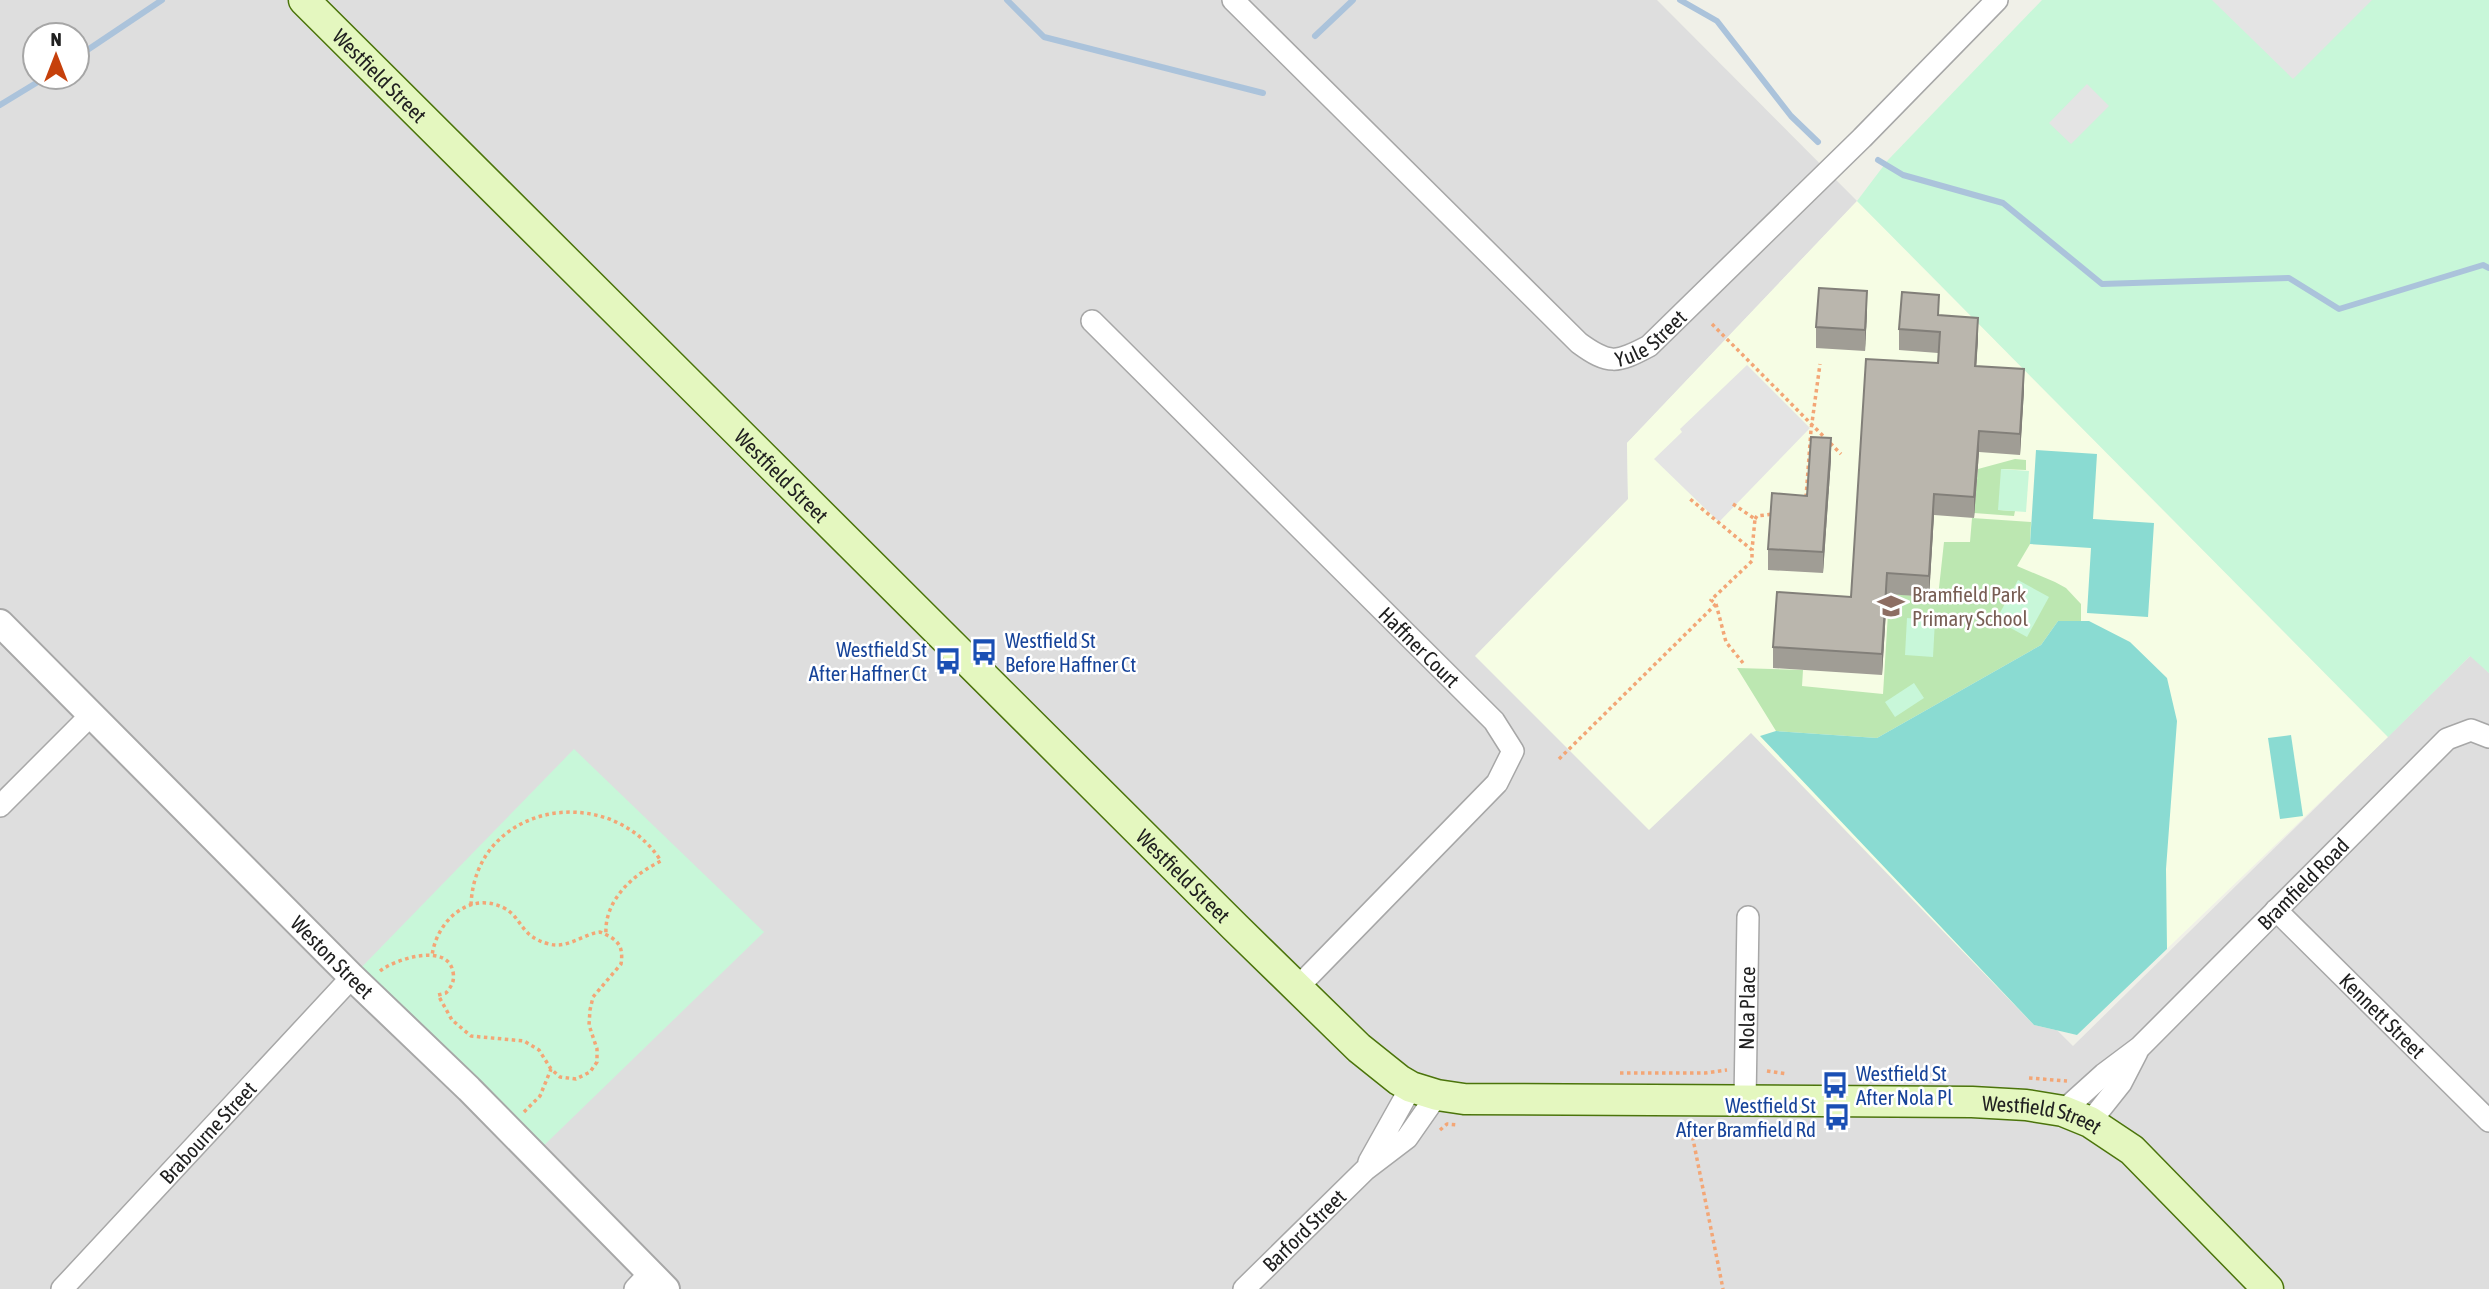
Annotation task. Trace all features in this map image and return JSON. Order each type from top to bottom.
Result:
[{"type":"main road","name":"Westfield Street","points":[[304,0],[1297,988],[1359,1048],[1424,1091],[1464,1099],[1972,1102],[2026,1105],[2063,1111],[2090,1122],[2132,1150],[2268,1289]]},
{"type":"street","name":"Yule Street","points":[[1233,0],[1579,343],[1598,357],[1624,359],[1648,346],[1862,138],[1997,0]]},
{"type":"street","name":"Haffner Court","points":[[1092,321],[1494,721],[1513,751],[1497,783],[1297,988]]},
{"type":"street","name":"Weston Street","points":[[0,623],[364,976],[650,1284]]},
{"type":"street","points":[[0,806],[92,714]]},
{"type":"street","name":"Bramfield Road","points":[[2063,1111],[2104,1074],[2140,1047],[2447,739],[2480,733]]},
{"type":"street","name":"Kennett Street","points":[[2276,910],[2489,1121]]},
{"type":"street","name":"Nola Place","points":[[1745,1101],[1748,917]]},
{"type":"street","name":"Brabourne Street","points":[[62,1289],[364,976]]},
{"type":"street","name":"Bramfield Road","points":[[2090,1122],[2121,1083],[2140,1047]]},
{"type":"street","name":"Barford Street","points":[[1244,1289],[1365,1170],[1407,1138],[1424,1091]]},
{"type":"path","points":[[1712,324],[1841,454]]},
{"type":"path","points":[[1806,501],[1820,364]]},
{"type":"path","points":[[1690,499],[1752,550]]},
{"type":"path","points":[[1733,504],[1755,519]]},
{"type":"path","points":[[1743,663],[1726,642],[1716,604],[1711,600],[1752,561],[1757,516],[1777,514]]},
{"type":"path","points":[[1559,759],[1716,604]]},
{"type":"path","points":[[471,905],[473,883],[493,845],[529,819],[555,813],[579,812],[610,821],[635,834],[649,843],[661,861],[643,872],[617,896],[608,911],[606,934]]},
{"type":"path","points":[[364,976],[397,961],[432,956],[447,961],[454,973],[450,989],[438,995],[452,1020],[474,1037],[516,1040],[532,1045],[560,1077],[576,1079],[590,1072],[597,1062],[597,1049],[589,1025],[591,1004],[597,991],[619,968],[622,959],[618,941],[596,932],[573,942],[548,944],[525,932],[507,909],[490,904],[471,905],[456,912],[441,926],[434,942],[432,956]]},
{"type":"path","points":[[517,1118],[540,1097],[551,1069]]},
{"type":"path","points":[[1613,1073],[1705,1073],[1731,1069]]},
{"type":"path","points":[[1761,1070],[1799,1074]]},
{"type":"path","points":[[2028,1078],[2069,1081]]},
{"type":"path","points":[[1693,1100],[1692,1134],[1723,1289]]},
{"type":"path","points":[[1437,1132],[1447,1124],[1461,1126]]},
{"type":"shaded area","points":[[0,0],[1657,0],[1857,201],[1627,443],[1628,499],[1760,736],[2073,1046],[2471,655],[2489,673],[2489,1289],[0,1289]]},
{"type":"shaded area","points":[[2212,0],[2372,0],[2293,79]]},
{"type":"shaded area","points":[[2087,84],[2109,106],[2071,144],[2049,123]]},
{"type":"shaded area","name":"Bramfield Park Primary School","points":[[1857,201],[2388,737],[2077,1035],[2034,1025],[1751,733],[1649,830],[1475,656],[1628,499],[1627,443]]},
{"type":"shaded area","points":[[1747,365],[1810,428],[1719,522],[1654,459],[1682,432],[1680,429]]},
{"type":"shaded area","points":[[2036,450],[2097,454],[2093,519],[2154,523],[2148,617],[2087,613],[2091,548],[2030,544]]},
{"type":"shaded area","points":[[2058,621],[2089,621],[2130,642],[2167,678],[2177,721],[2166,869],[2167,949],[2077,1035],[2034,1025],[1760,736],[1776,731],[1877,738],[2041,645]]},
{"type":"shaded area","points":[[2291,735],[2303,816],[2280,819],[2268,738]]},
{"type":"green space","points":[[2042,0],[2489,0],[2489,673],[2470,656],[2388,737],[1857,201],[1888,160]]},
{"type":"green space","points":[[2015,459],[2026,460],[2026,470],[2002,469],[1999,510],[2015,511],[2014,516],[1974,513],[1978,469]]},
{"type":"green space","points":[[2001,469],[2029,471],[2026,512],[1998,510]]},
{"type":"green space","points":[[1972,518],[2031,522],[2030,544],[2017,566],[2066,588],[2081,604],[2081,621],[2058,621],[2041,645],[1877,738],[1776,731],[1737,668],[1803,670],[1802,686],[1883,694],[1888,613],[1867,611],[1869,593],[1938,597],[1944,542],[1970,542]]},
{"type":"green space","points":[[2018,580],[2049,597],[2027,637],[1996,620]]},
{"type":"green space","points":[[1907,618],[1935,620],[1933,657],[1905,655]]},
{"type":"green space","points":[[1914,683],[1924,698],[1895,717],[1885,702]]},
{"type":"green space","points":[[574,749],[764,932],[533,1156],[352,977]]},
{"type":"building","points":[[1819,288],[1867,291],[1865,330],[1816,327]]},
{"type":"building","points":[[1902,292],[1939,295],[1938,315],[1978,318],[1975,366],[2024,369],[2020,434],[1979,431],[1974,497],[1934,494],[1929,576],[1887,573],[1882,654],[1773,647],[1777,592],[1851,597],[1866,359],[1938,363],[1940,332],[1899,329]]},
{"type":"building","points":[[1811,437],[1831,438],[1823,552],[1768,549],[1772,493],[1807,496]]},
{"type":"waterway","points":[[91,48],[162,0]]},
{"type":"waterway","points":[[1007,0],[1044,37],[1263,93]]},
{"type":"waterway","points":[[1315,36],[1353,0]]},
{"type":"waterway","points":[[1680,0],[1717,21],[1791,116],[1818,142]]},
{"type":"waterway","points":[[0,105],[23,91]]},
{"type":"waterway","points":[[1878,160],[1903,175],[2003,203],[2102,284],[2289,278],[2339,309],[2483,265],[2489,268]]},
{"type":"place","name":"Bramfield Park Primary School","points":[[1891,606]]},
{"type":"place","name":"Westfield St Before Haffner Ct","points":[[984,652]]},
{"type":"place","name":"Westfield St After Haffner Ct","points":[[948,661]]},
{"type":"place","name":"Westfield St After Nola Pl","points":[[1835,1085]]},
{"type":"place","name":"Westfield St After Bramfield Rd","points":[[1837,1117]]}]
